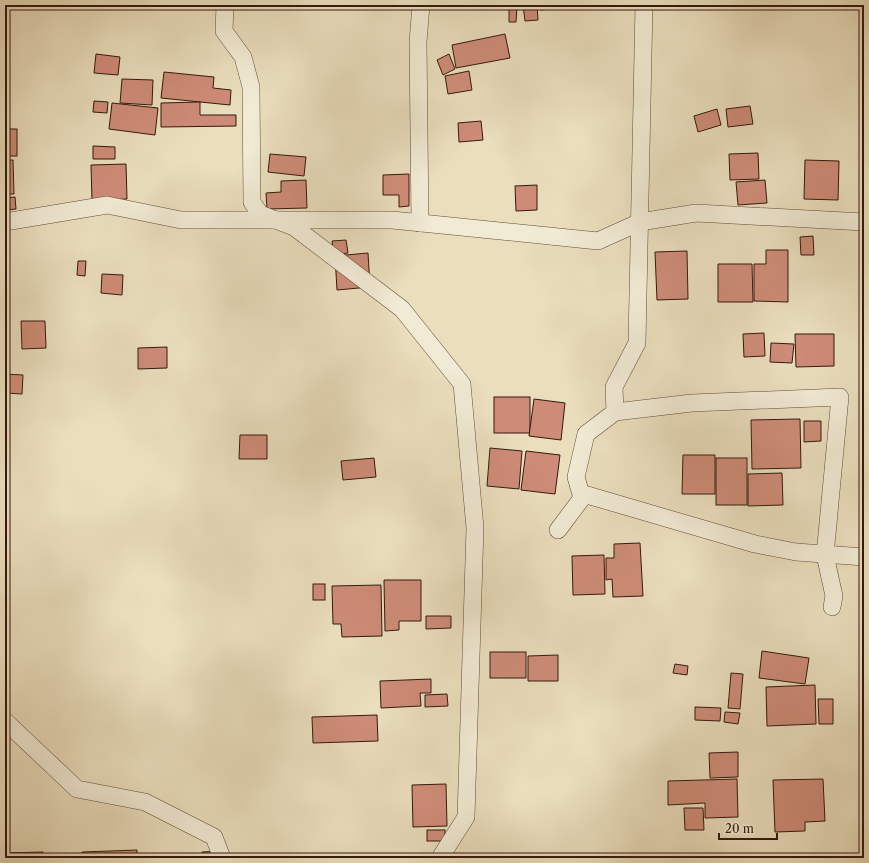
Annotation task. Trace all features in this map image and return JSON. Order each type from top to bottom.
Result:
[{"type":"street","points":[[225,5],[224,31],[243,57],[251,87],[252,202],[260,214],[294,227],[402,310],[462,384],[475,528],[466,818],[440,858]]},
{"type":"street","points":[[420,223],[418,42],[421,5]]},
{"type":"street","points":[[615,412],[614,387],[637,343],[644,5]]},
{"type":"street","points":[[5,222],[106,205],[182,220],[392,220],[598,241],[640,222],[696,214],[864,222]]},
{"type":"street","points":[[582,498],[576,477],[586,434],[615,412],[692,403],[840,397],[825,555],[834,596],[832,607]]},
{"type":"street","points":[[558,530],[582,498],[587,495],[755,544],[796,552],[864,557]]},
{"type":"street","points":[[5,721],[77,789],[145,802],[214,837],[222,858]]},
{"type":"building","points":[[523,5],[537,5],[538,20],[525,21]]},
{"type":"building","points":[[540,5],[565,5],[565,7],[541,10]]},
{"type":"building","points":[[509,6],[517,6],[516,22],[509,22]]},
{"type":"building","points":[[505,34],[510,58],[456,68],[452,45]]},
{"type":"building","points":[[96,54],[120,57],[118,75],[94,73]]},
{"type":"building","points":[[449,54],[455,69],[443,75],[437,60]]},
{"type":"building","points":[[469,71],[472,90],[448,94],[445,76]]},
{"type":"building","points":[[164,72],[214,77],[213,88],[231,90],[230,105],[161,98]]},
{"type":"building","points":[[122,79],[153,80],[152,105],[120,103]]},
{"type":"building","points":[[94,101],[108,102],[107,113],[93,112]]},
{"type":"building","points":[[200,102],[200,115],[236,115],[236,126],[161,127],[161,103]]},
{"type":"building","points":[[112,103],[158,108],[155,135],[109,129]]},
{"type":"building","points":[[750,106],[753,124],[728,127],[726,109]]},
{"type":"building","points":[[717,109],[721,125],[698,132],[694,116]]},
{"type":"building","points":[[481,121],[483,140],[459,142],[458,123]]},
{"type":"building","points":[[5,129],[17,129],[17,156],[5,156]]},
{"type":"building","points":[[93,146],[115,147],[115,159],[93,159]]},
{"type":"building","points":[[758,153],[759,179],[730,180],[729,154]]},
{"type":"building","points":[[270,154],[306,157],[304,176],[268,172]]},
{"type":"building","points":[[5,160],[13,160],[14,194],[5,194]]},
{"type":"building","points":[[805,160],[839,161],[838,200],[804,199]]},
{"type":"building","points":[[126,164],[127,199],[92,201],[91,165]]},
{"type":"building","points":[[409,174],[409,206],[399,207],[399,195],[383,195],[383,175]]},
{"type":"building","points":[[306,180],[307,208],[267,209],[266,193],[281,192],[281,181]]},
{"type":"building","points":[[765,180],[767,203],[738,205],[736,182]]},
{"type":"building","points":[[537,185],[537,210],[516,211],[515,186]]},
{"type":"building","points":[[15,197],[16,209],[5,210],[5,198]]},
{"type":"building","points":[[813,236],[814,255],[801,255],[800,237]]},
{"type":"building","points":[[346,240],[348,253],[334,255],[332,241]]},
{"type":"building","points":[[766,250],[788,250],[788,302],[754,301],[754,264],[766,264]]},
{"type":"building","points":[[687,251],[688,299],[657,300],[655,252]]},
{"type":"building","points":[[368,253],[370,287],[337,290],[335,256]]},
{"type":"building","points":[[78,261],[86,261],[85,276],[77,275]]},
{"type":"building","points":[[718,264],[752,264],[753,302],[718,302]]},
{"type":"building","points":[[102,274],[123,275],[122,295],[101,293]]},
{"type":"building","points":[[21,321],[45,321],[46,348],[22,349]]},
{"type":"building","points":[[764,333],[765,356],[744,357],[743,334]]},
{"type":"building","points":[[795,334],[834,334],[834,366],[796,367]]},
{"type":"building","points":[[771,343],[794,344],[792,363],[770,362]]},
{"type":"building","points":[[167,347],[167,368],[138,369],[138,348]]},
{"type":"building","points":[[5,374],[23,375],[22,394],[5,393]]},
{"type":"building","points":[[494,397],[530,397],[530,433],[494,433]]},
{"type":"building","points":[[534,399],[565,403],[561,440],[529,436]]},
{"type":"building","points":[[800,419],[801,468],[752,469],[751,420]]},
{"type":"building","points":[[804,421],[821,421],[821,441],[804,442]]},
{"type":"building","points":[[240,435],[267,435],[267,459],[239,459]]},
{"type":"building","points":[[490,448],[522,451],[519,489],[487,486]]},
{"type":"building","points":[[526,451],[560,455],[555,494],[521,490]]},
{"type":"building","points":[[683,455],[715,455],[715,494],[682,494]]},
{"type":"building","points":[[374,458],[376,477],[343,480],[341,461]]},
{"type":"building","points":[[716,458],[747,458],[747,505],[716,505]]},
{"type":"building","points":[[782,473],[783,505],[748,506],[748,474]]},
{"type":"building","points":[[640,543],[643,596],[613,597],[612,579],[606,580],[606,558],[614,558],[614,544]]},
{"type":"building","points":[[604,555],[605,594],[573,595],[572,556]]},
{"type":"building","points":[[384,580],[421,580],[421,621],[399,621],[399,630],[385,631]]},
{"type":"building","points":[[313,584],[325,584],[325,600],[313,600]]},
{"type":"building","points":[[381,585],[382,636],[342,637],[341,624],[333,624],[332,586]]},
{"type":"building","points":[[426,616],[451,616],[451,628],[426,629]]},
{"type":"building","points":[[762,651],[809,658],[805,684],[759,678]]},
{"type":"building","points":[[490,652],[526,652],[526,678],[490,678]]},
{"type":"building","points":[[558,655],[558,681],[528,681],[528,656]]},
{"type":"building","points":[[675,664],[688,666],[687,675],[673,673]]},
{"type":"building","points":[[731,673],[743,674],[740,709],[728,708]]},
{"type":"building","points":[[431,679],[431,693],[420,693],[421,706],[381,708],[380,681]]},
{"type":"building","points":[[815,685],[816,724],[767,726],[766,687]]},
{"type":"building","points":[[447,694],[448,706],[425,707],[425,695]]},
{"type":"building","points":[[818,699],[833,699],[833,724],[819,724]]},
{"type":"building","points":[[695,707],[721,708],[720,721],[695,720]]},
{"type":"building","points":[[725,712],[740,713],[738,724],[724,722]]},
{"type":"building","points":[[377,715],[378,741],[313,743],[312,717]]},
{"type":"building","points":[[738,752],[738,777],[710,778],[709,753]]},
{"type":"building","points":[[737,779],[738,817],[705,818],[705,803],[668,805],[668,781]]},
{"type":"building","points":[[823,779],[825,821],[805,822],[805,831],[775,832],[773,780]]},
{"type":"building","points":[[446,784],[447,826],[413,827],[412,785]]},
{"type":"building","points":[[684,808],[703,808],[704,830],[685,830]]},
{"type":"building","points":[[427,830],[445,830],[445,841],[427,841]]},
{"type":"building","points":[[137,850],[137,858],[82,858],[82,852]]},
{"type":"building","points":[[224,851],[224,858],[202,858],[202,852]]},
{"type":"building","points":[[43,852],[43,858],[5,858],[5,853]]}]
